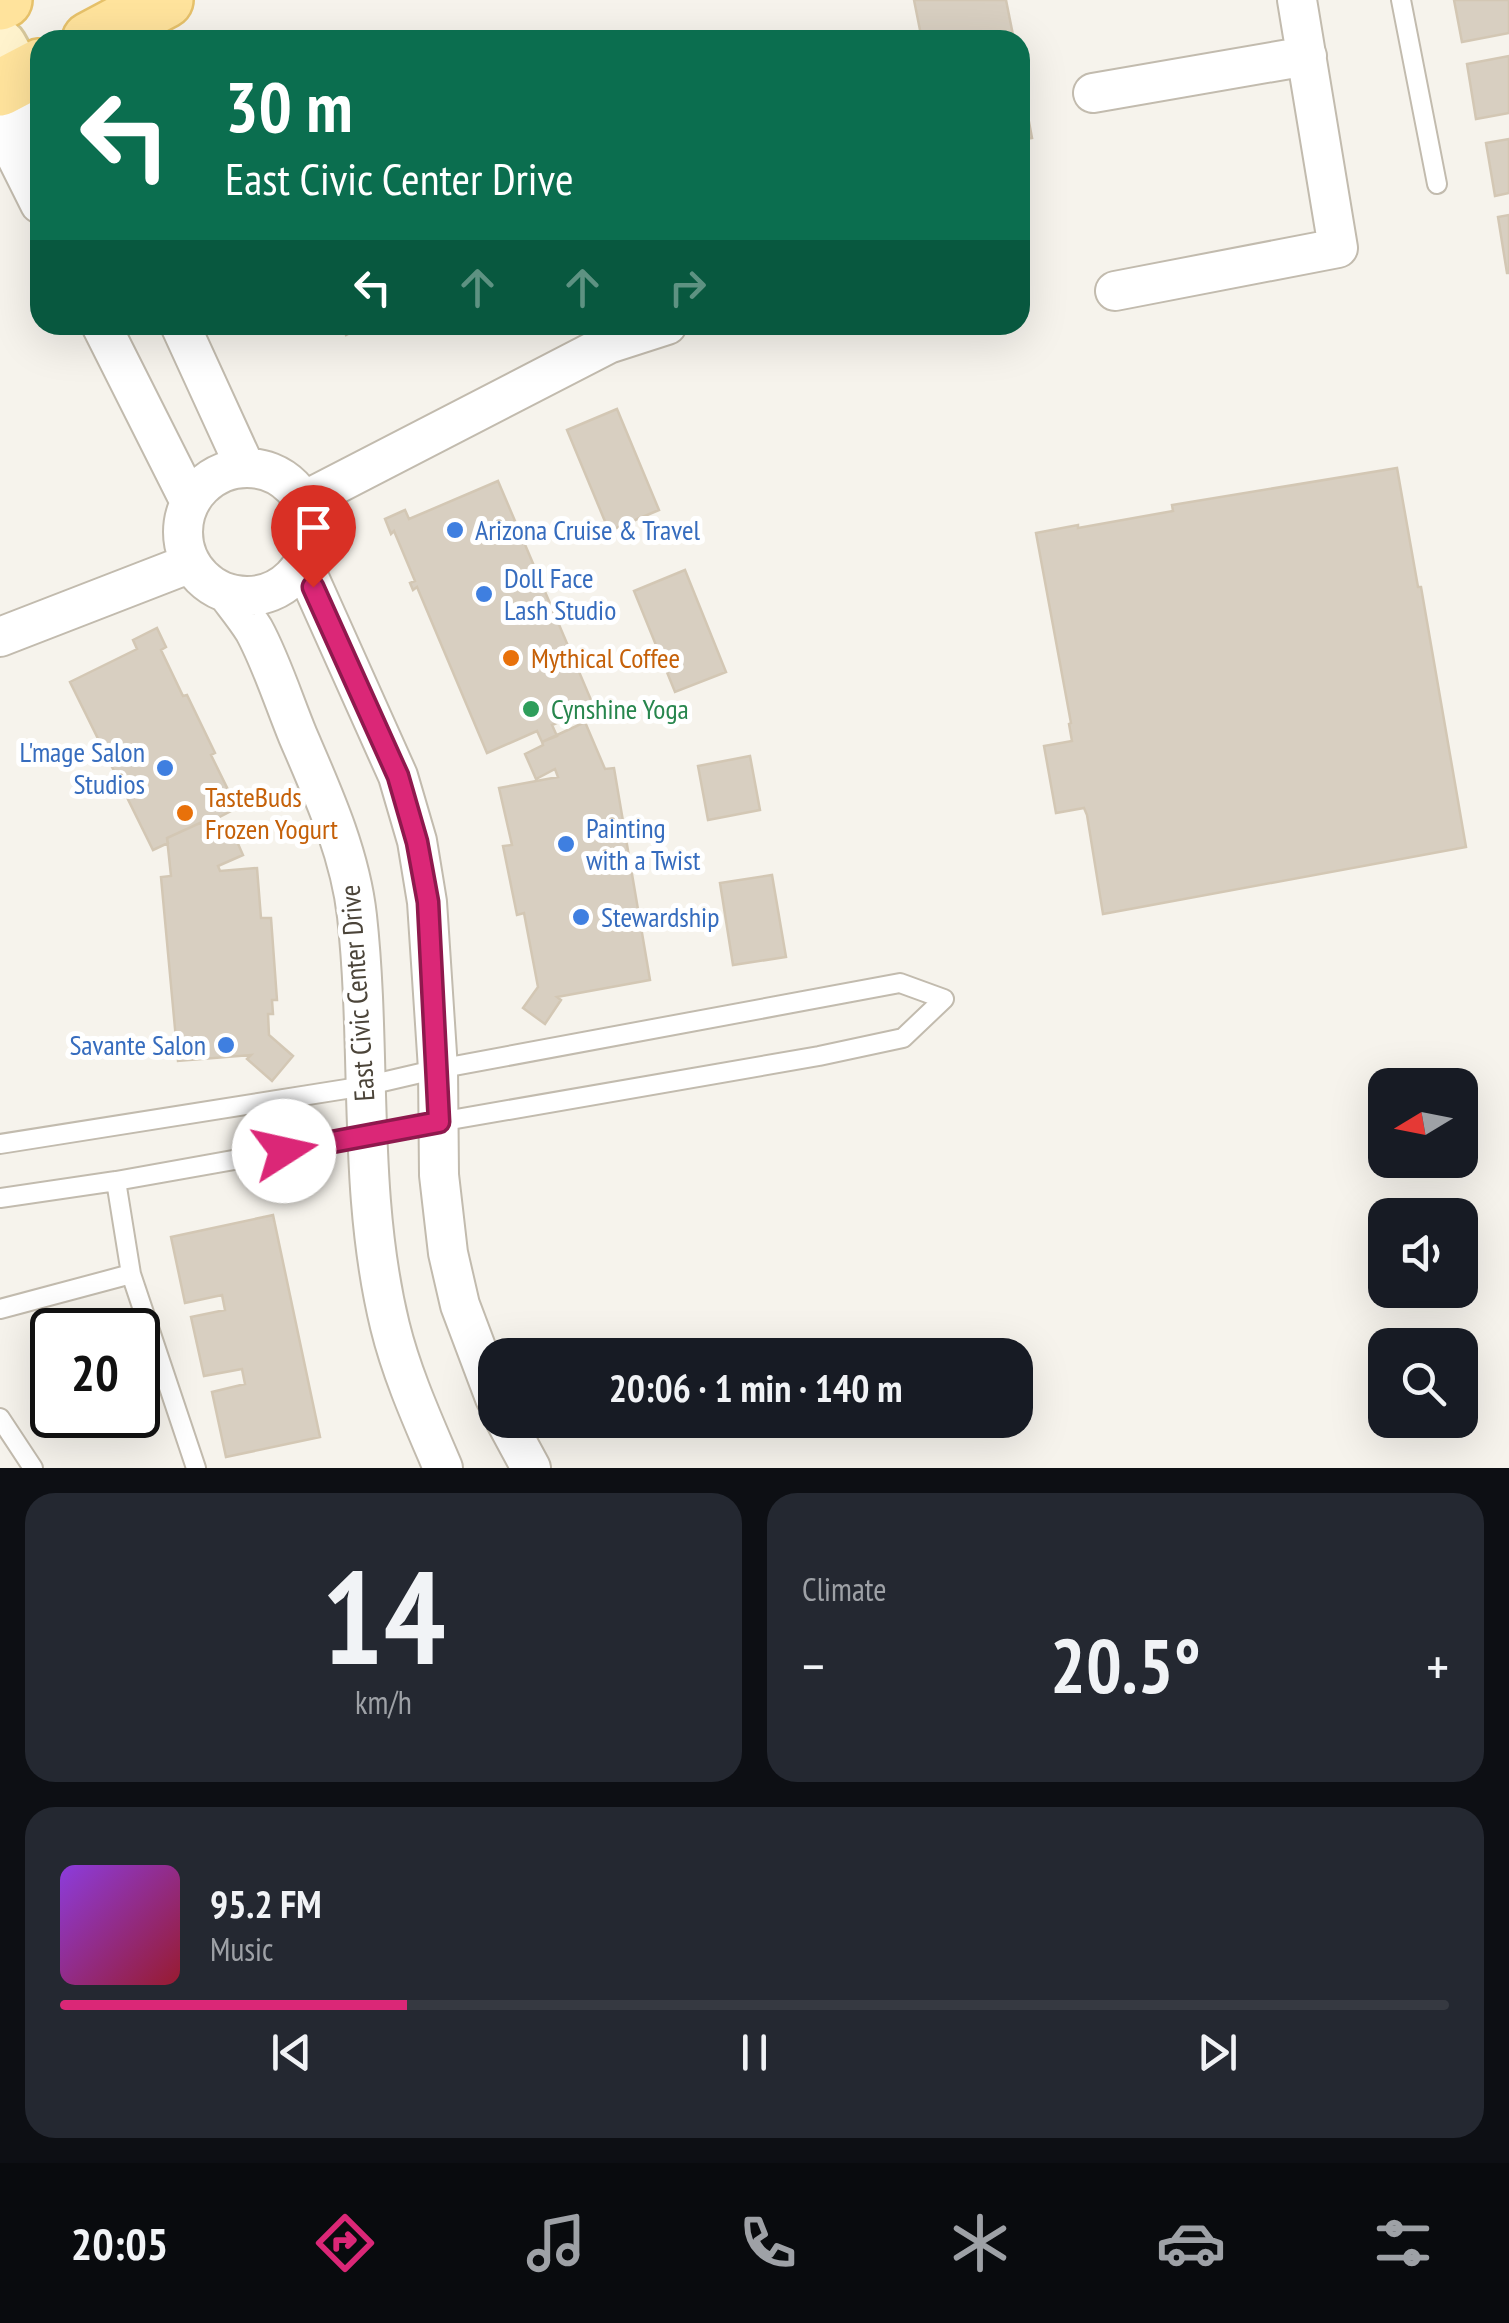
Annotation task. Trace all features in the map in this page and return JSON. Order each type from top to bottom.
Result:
[{"type":"main road","points":[[108,30],[164,0]]},
{"type":"street","points":[[1114,291],[1338,248],[1297,0]]},
{"type":"street","points":[[1093,93],[1307,56]]},
{"type":"street","points":[[20,73],[12,148],[30,184]]},
{"type":"street","points":[[106,335],[190,502]]},
{"type":"street","points":[[185,335],[245,467]]},
{"type":"street","points":[[304,501],[608,344],[636,335]]},
{"type":"street","points":[[245,467],[263,469],[294,486],[311,522],[310,544],[303,564],[289,582],[270,592],[249,596],[227,593],[200,576],[191,563],[182,532],[190,502],[200,488],[212,477],[245,467]]},
{"type":"street","points":[[0,636],[191,563]]},
{"type":"street","points":[[303,564],[398,776],[417,842],[428,902],[438,1069],[438,1175],[448,1253],[460,1305],[478,1353]]},
{"type":"street","name":"East Civic Center Drive","points":[[227,593],[254,630],[327,804],[345,858],[356,913],[364,1013],[369,1182],[378,1263],[390,1326],[413,1400],[444,1468]]},
{"type":"street","points":[[515,1438],[531,1468]]},
{"type":"lane","points":[[1401,0],[1437,184]]},
{"type":"lane","points":[[0,1144],[365,1086],[900,983],[944,999],[903,1038],[819,1056],[116,1181],[0,1198]]},
{"type":"lane","points":[[116,1181],[131,1274],[196,1468]]},
{"type":"lane","points":[[0,1309],[131,1274]]},
{"type":"lane","points":[[0,1418],[33,1468]]},
{"type":"building","points":[[914,0],[1006,0],[1012,30],[920,30]]},
{"type":"building","points":[[1454,0],[1509,0],[1509,33],[1462,42]]},
{"type":"building","points":[[1509,56],[1509,113],[1476,119],[1467,64]]},
{"type":"building","points":[[1509,139],[1509,193],[1495,196],[1486,143]]},
{"type":"building","points":[[1509,215],[1509,273],[1507,273],[1498,217]]},
{"type":"building","points":[[617,409],[659,510],[609,531],[567,430]]},
{"type":"building","points":[[1397,468],[1466,847],[1103,914],[1087,815],[1084,808],[1056,813],[1044,746],[1072,741],[1036,533],[1173,511],[1172,505]]},
{"type":"building","points":[[498,481],[594,707],[552,725],[557,736],[542,742],[537,731],[487,753],[417,587],[413,590],[410,583],[415,581],[394,531],[391,534],[385,519],[405,510],[409,519]]},
{"type":"building","points":[[685,570],[726,672],[675,692],[634,591]]},
{"type":"building","points":[[157,628],[166,647],[161,650],[215,753],[211,755],[237,808],[167,838],[168,843],[153,850],[70,682],[137,649],[133,640]]},
{"type":"building","points":[[585,722],[605,769],[614,768],[650,980],[557,997],[561,1000],[545,1024],[523,1008],[538,987],[524,913],[517,915],[503,846],[512,845],[499,788],[558,777],[555,769],[536,779],[525,754]]},
{"type":"building","points":[[750,756],[760,810],[708,820],[698,766]]},
{"type":"building","points":[[202,822],[202,837],[231,828],[243,855],[218,866],[220,871],[257,868],[261,918],[271,918],[277,1000],[272,1000],[273,1014],[268,1014],[269,1035],[293,1056],[272,1081],[247,1059],[251,1055],[178,1061],[161,877],[171,876],[167,838]]},
{"type":"building","points":[[772,875],[786,957],[733,965],[720,883]]},
{"type":"building","points":[[273,1215],[320,1437],[226,1457],[212,1392],[245,1384],[242,1369],[204,1376],[191,1317],[225,1310],[222,1295],[185,1303],[171,1237]]},
{"type":"place","name":"Arizona Cruise & Travel","points":[[455,530]]},
{"type":"place","name":"Doll Face Lash Studio","points":[[484,594]]},
{"type":"place","name":"Mythical Coffee","points":[[511,658]]},
{"type":"place","name":"Cynshine Yoga","points":[[531,709]]},
{"type":"place","name":"L'mage Salon Studios","points":[[165,768]]},
{"type":"place","name":"TasteBuds Frozen Yogurt","points":[[185,813]]},
{"type":"place","name":"Painting with a Twist","points":[[566,844]]},
{"type":"place","name":"Stewardship","points":[[581,917]]},
{"type":"place","name":"Savante Salon","points":[[226,1045]]},
{"type":"route","points":[[284,1151],[439,1122],[428,902],[417,842],[398,776],[313,587]]}]
